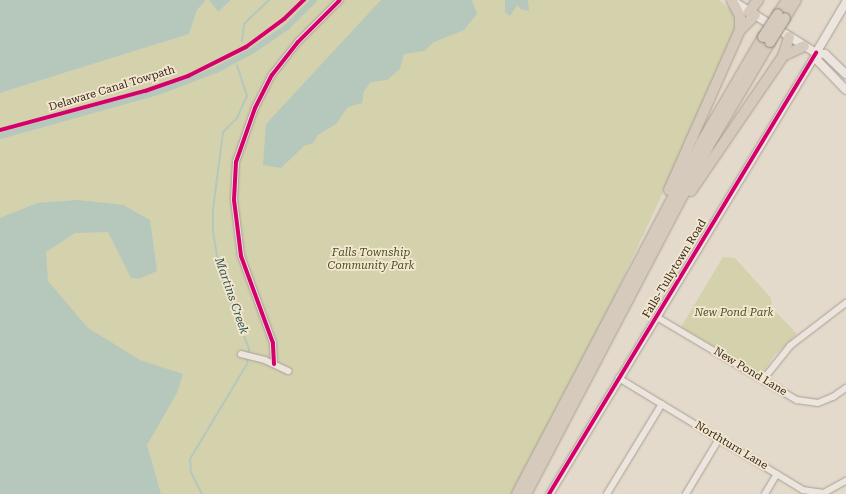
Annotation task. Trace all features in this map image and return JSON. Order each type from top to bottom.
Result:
[{"type":"highway","points":[[731,0],[740,16],[740,30]]},
{"type":"highway","points":[[633,272],[740,30],[752,13],[758,0]]},
{"type":"highway","points":[[782,16],[787,0]]},
{"type":"highway","points":[[517,494],[714,120],[782,16],[796,0]]},
{"type":"highway","points":[[660,237],[783,56],[790,37]]},
{"type":"highway","points":[[526,494],[660,237],[767,40]]},
{"type":"highway","points":[[783,56],[804,46]]},
{"type":"main road","points":[[731,0],[816,53],[826,54],[846,74]]},
{"type":"main road","points":[[846,2],[816,53],[818,61],[846,90]]},
{"type":"street","points":[[274,364],[273,343],[241,256],[234,200],[236,162],[255,108],[272,75],[298,42],[340,0]]},
{"type":"street","name":"Falls-Tullytown Road","points":[[549,494],[816,53]]},
{"type":"street","points":[[763,380],[790,346],[846,303]]},
{"type":"street","name":"New Pond Lane","points":[[657,317],[796,400],[812,403],[826,401],[846,388]]},
{"type":"street","points":[[241,354],[274,364],[289,371]]},
{"type":"street","name":"Northturn Lane","points":[[619,378],[804,491],[824,493],[846,481]]},
{"type":"street","points":[[607,494],[662,404]]},
{"type":"street","points":[[686,494],[719,439]]},
{"type":"street","points":[[765,494],[777,474]]},
{"type":"green space","name":"Falls Township Community Park","points":[[206,0],[209,0],[218,12],[231,0],[719,0],[734,13],[736,30],[681,154],[603,321],[513,494],[0,494],[0,93],[189,34],[197,10]]},
{"type":"green space","name":"New Pond Park","points":[[723,257],[735,258],[771,298],[772,308],[797,334],[774,356],[762,374],[681,327]]},
{"type":"shaded area","points":[[0,0],[206,0],[197,10],[189,34],[0,93]]},
{"type":"shaded area","points":[[209,0],[231,0],[218,12]]},
{"type":"shaded area","points":[[381,0],[472,0],[477,14],[464,30],[434,42],[424,51],[404,54],[400,69],[387,80],[371,82],[364,91],[362,103],[348,107],[336,124],[318,135],[313,143],[304,146],[281,168],[263,165],[266,124]]},
{"type":"shaded area","points":[[505,0],[528,0],[529,11],[521,9],[517,5],[510,16],[505,12]]},
{"type":"shaded area","points":[[78,200],[123,205],[150,220],[157,271],[139,279],[131,278],[108,232],[75,233],[46,252],[48,281],[88,328],[140,360],[183,374],[177,393],[147,445],[161,494],[0,494],[0,218],[37,203]]},
{"type":"waterway","name":"Martins Creek","points":[[242,41],[244,24],[269,0]]},
{"type":"waterway","points":[[0,136],[158,92],[216,70],[250,52],[287,27],[314,0]]},
{"type":"waterway","name":"Martins Creek","points":[[202,494],[191,472],[190,459],[247,364],[249,349],[219,269],[213,231],[213,210],[223,132],[237,118],[247,96],[237,66]]},
{"type":"cycle path","name":"Delaware Canal Towpath","points":[[0,130],[145,91],[188,76],[246,47],[284,19],[304,0]]},
{"type":"cycle path","points":[[274,364],[273,343],[241,256],[234,200],[236,162],[255,108],[272,75],[298,42],[340,0]]},
{"type":"cycle path","points":[[549,494],[816,53]]}]
